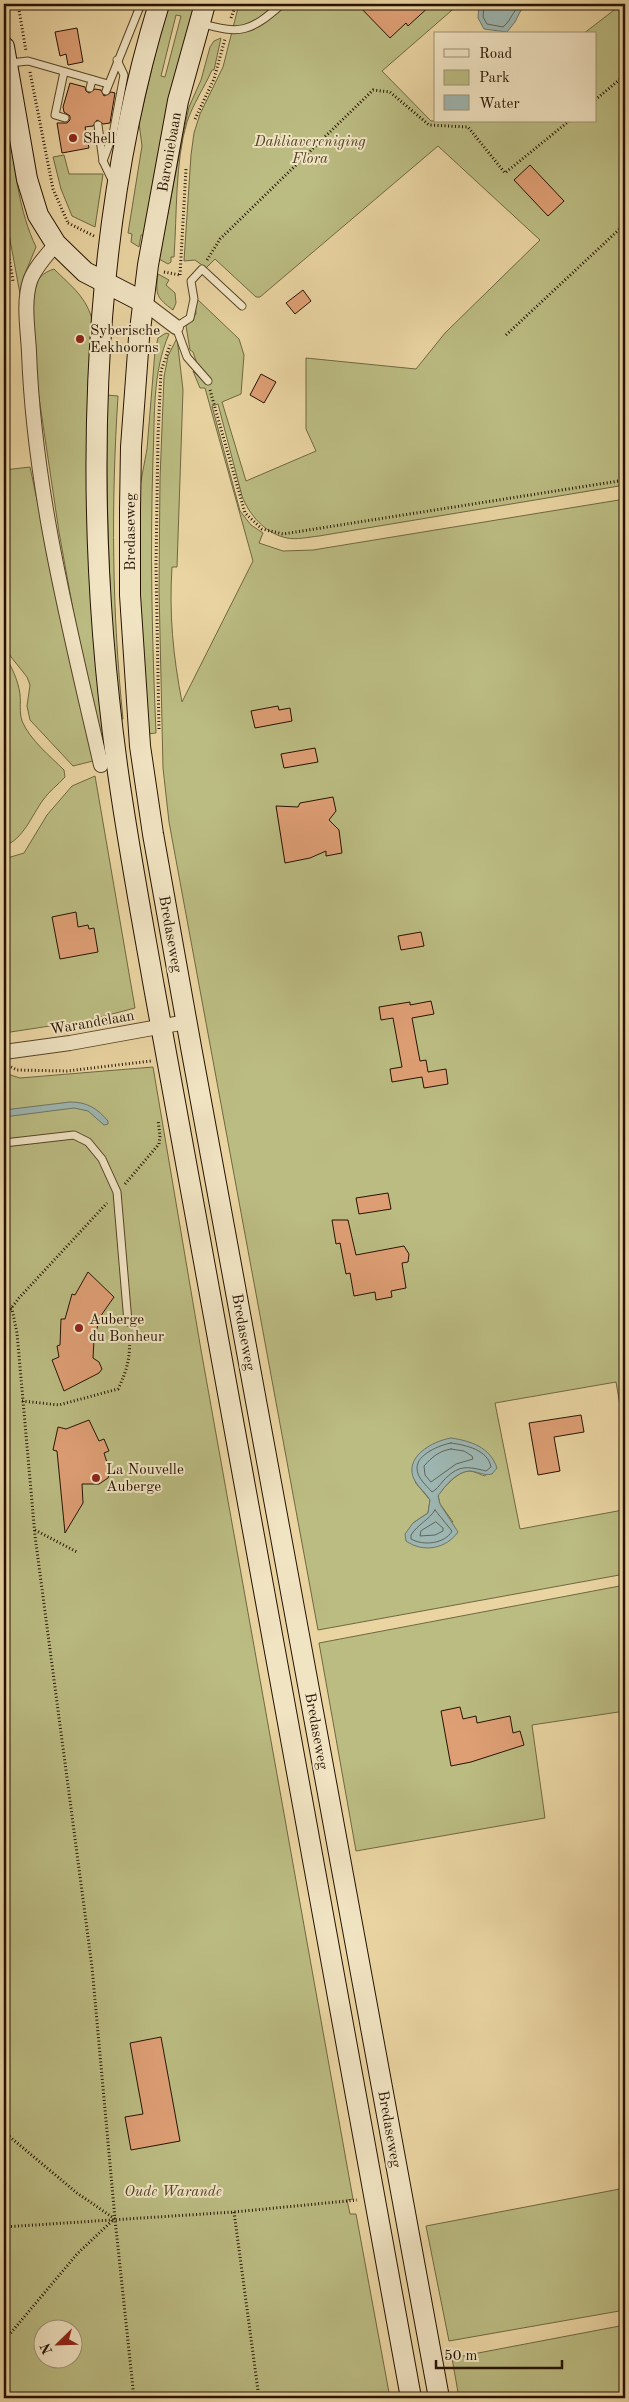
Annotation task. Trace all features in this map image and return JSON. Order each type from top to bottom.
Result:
[{"type":"main road","points":[[105,281],[117,190],[132,112],[159,4]]},
{"type":"main road","name":"Baroniebaan","points":[[143,302],[178,101],[203,13]]},
{"type":"main road","points":[[5,55],[8,97],[31,198],[38,215],[56,244],[84,272],[143,302]]},
{"type":"main road","name":"Bredaseweg","points":[[105,281],[97,427],[98,540],[105,653],[125,820],[253,1535],[411,2398]]},
{"type":"main road","name":"Bredaseweg","points":[[143,302],[131,447],[130,595],[132,645],[145,788],[186,1022],[438,2398]]},
{"type":"main road","points":[[253,1535],[257,1522],[263,1516],[272,1520],[281,1533]]},
{"type":"main road","points":[[282,1695],[309,1690]]},
{"type":"street","points":[[56,244],[34,272],[30,282],[27,306],[30,382],[40,477],[55,557],[101,765]]},
{"type":"street","points":[[143,302],[176,328]]},
{"type":"street","name":"Warandelaan","points":[[4,1052],[70,1043],[186,1022]]},
{"type":"lane","points":[[5,55],[64,72],[91,84],[107,87],[141,4]]},
{"type":"lane","points":[[203,13],[227,30],[235,31],[255,24],[282,4]]},
{"type":"lane","points":[[103,161],[113,134],[124,75],[118,60]]},
{"type":"lane","points":[[64,72],[55,115],[65,118]]},
{"type":"lane","points":[[95,127],[103,161],[117,190]]},
{"type":"lane","points":[[208,381],[186,357],[176,328],[190,318],[194,299],[191,281],[202,269],[242,306]]},
{"type":"lane","points":[[4,1143],[74,1135],[88,1142],[102,1159],[117,1192],[128,1322]]},
{"type":"path","name":"Baroniebaan","points":[[194,121],[214,79],[236,4]]},
{"type":"path","points":[[625,12],[622,14],[625,18]]},
{"type":"path","points":[[596,99],[625,76]]},
{"type":"path","points":[[202,269],[220,240],[373,90],[390,92],[429,125],[468,127],[505,173],[568,122]]},
{"type":"path","points":[[33,93],[53,189],[68,223]]},
{"type":"path","name":"Baroniebaan","points":[[180,275],[187,159]]},
{"type":"path","points":[[506,335],[625,224]]},
{"type":"path","points":[[4,228],[15,293],[27,306]]},
{"type":"path","name":"Bredaseweg","points":[[159,734],[156,565],[158,427],[161,371],[176,328]]},
{"type":"path","points":[[208,381],[245,513],[262,529],[283,534],[625,480]]},
{"type":"path","points":[[4,1063],[17,1070],[67,1071],[148,1062],[150,1071]]},
{"type":"path","points":[[4,1318],[159,1144],[160,1136],[157,1118]]},
{"type":"path","points":[[4,1300],[12,1309],[17,1333],[34,1530],[92,1968],[115,2219],[134,2398]]},
{"type":"path","points":[[4,1309],[12,1309]]},
{"type":"path","points":[[22,1401],[59,1405],[118,1389],[127,1371],[131,1350],[128,1322]]},
{"type":"path","points":[[34,1530],[77,1552]]},
{"type":"path","points":[[4,2132],[77,2193],[115,2219]]},
{"type":"path","points":[[4,2227],[234,2212],[374,2198]]},
{"type":"path","points":[[234,2212],[259,2398]]},
{"type":"path","points":[[4,2341],[77,2254],[115,2219]]},
{"type":"green space","points":[[167,4],[197,4],[145,235],[141,235],[139,247],[131,242],[132,234],[128,233],[142,146],[139,123]],"holes":[[[176,15],[181,16],[165,77],[161,76]]]},
{"type":"green space","name":"Dahliavereniging Flora","points":[[239,4],[459,4],[382,71],[431,121],[596,122],[596,32],[586,32],[618,7],[617,4],[625,4],[625,485],[319,536],[298,539],[287,538],[279,536],[259,523],[245,503],[218,404],[212,406],[240,511],[251,525],[263,533],[259,543],[283,551],[313,550],[625,499],[625,1433],[616,1382],[495,1403],[520,1529],[623,1510],[625,1574],[318,1630],[169,822],[163,768],[159,589],[160,479],[164,377],[168,356],[177,338],[183,390],[177,567],[172,567],[171,618],[176,668],[182,702],[253,561],[205,388],[200,388],[193,371],[203,381],[193,352],[190,350],[186,326],[196,314],[194,284],[195,297],[239,339],[244,355],[241,394],[222,402],[246,481],[316,451],[306,429],[306,358],[416,369],[445,333],[540,240],[438,146],[260,297],[256,297],[215,259],[206,268],[195,260],[184,261],[191,155],[194,133],[200,114],[223,67]],"holes":[[[494,1461],[485,1476],[472,1471],[465,1472],[452,1480],[438,1495],[440,1504],[453,1522],[413,1523],[428,1513],[430,1500],[415,1482]]]},
{"type":"green space","points":[[221,38],[214,70],[212,70],[192,109],[183,137],[178,171],[174,257],[171,257],[171,262],[168,264],[159,259],[185,125],[189,107],[201,80],[210,47],[214,41]]},
{"type":"green space","points":[[4,131],[10,132],[16,176],[25,219],[36,247],[24,276],[22,294],[20,294],[4,207]]},
{"type":"green space","points":[[64,155],[69,174],[103,174],[95,227],[72,216],[61,189],[53,157]]},
{"type":"green space","points":[[54,269],[83,299],[93,323],[107,762],[86,682],[59,532],[34,364],[33,290],[41,276]]},
{"type":"green space","points":[[158,274],[169,280],[166,285],[175,293],[176,303],[173,310],[158,295]]},
{"type":"green space","points":[[166,333],[169,334],[157,379],[154,411],[152,561],[156,733],[148,734],[139,593],[138,497],[147,449],[155,351],[158,338]]},
{"type":"green space","points":[[107,395],[118,396],[114,477],[114,558],[119,679],[123,719],[119,720],[109,558]]},
{"type":"green space","points":[[30,467],[93,761],[73,766],[30,720],[27,706],[30,685],[27,677],[4,648],[4,470]]},
{"type":"green space","points":[[4,655],[18,684],[22,721],[35,741],[64,770],[65,777],[45,797],[22,833],[11,843],[4,846]]},
{"type":"green space","points":[[95,776],[135,1008],[89,1020],[4,1033],[4,859],[24,853],[47,815],[72,786]]},
{"type":"green space","name":"Oude Warande","points":[[153,1067],[201,1350],[353,2199],[347,2200],[350,2214],[356,2214],[390,2398],[4,2398],[4,1073],[20,1078]]},
{"type":"green space","points":[[625,1585],[625,1711],[532,1725],[545,1818],[356,1851],[319,1643]]},
{"type":"green space","points":[[625,2188],[625,2310],[449,2341],[426,2226]]},
{"type":"green space","points":[[625,2325],[625,2398],[459,2398],[452,2358]]},
{"type":"water","points":[[479,4],[542,4],[521,10],[507,32],[484,29],[478,18]]},
{"type":"water","points":[[70,1102],[82,1103],[96,1109],[108,1121],[108,1124],[104,1125],[88,1111],[74,1108],[4,1117],[4,1110]]},
{"type":"water","points":[[451,1438],[479,1446],[490,1455],[497,1468],[492,1474],[472,1471],[464,1472],[447,1484],[438,1496],[440,1504],[458,1532],[453,1538],[441,1545],[427,1548],[413,1545],[406,1541],[405,1534],[413,1523],[428,1513],[430,1500],[415,1481],[412,1465],[421,1452],[428,1447]]},
{"type":"building","points":[[357,4],[432,4],[408,26],[406,23],[390,38]]},
{"type":"building","points":[[77,28],[83,62],[68,65],[66,54],[60,56],[55,32]]},
{"type":"building","points":[[70,83],[85,87],[89,93],[95,89],[101,90],[104,96],[111,92],[115,93],[110,123],[103,124],[97,120],[93,126],[85,127],[89,148],[62,153],[57,123],[67,123],[70,120],[70,116],[64,112],[63,107]]},
{"type":"building","points":[[530,165],[564,201],[548,216],[514,180]]},
{"type":"building","points":[[303,290],[311,301],[295,314],[286,303]]},
{"type":"building","points":[[261,374],[276,382],[264,403],[250,395]]},
{"type":"building","points":[[278,706],[279,710],[290,708],[292,721],[255,728],[251,711]]},
{"type":"building","points":[[315,748],[318,762],[284,768],[281,754]]},
{"type":"building","points":[[333,797],[336,811],[329,820],[339,830],[342,853],[326,856],[326,851],[310,858],[285,863],[276,806],[298,807],[300,803]]},
{"type":"building","points":[[76,912],[78,927],[88,925],[89,929],[94,928],[98,952],[60,959],[52,917]]},
{"type":"building","points":[[421,932],[424,946],[401,950],[398,936]]},
{"type":"building","points":[[431,1001],[434,1014],[412,1018],[420,1061],[426,1060],[428,1072],[446,1069],[448,1084],[424,1088],[422,1077],[392,1082],[390,1069],[402,1067],[393,1018],[381,1020],[379,1007],[410,1002],[410,1005]]},
{"type":"building","points":[[388,1193],[391,1209],[359,1214],[356,1198]]},
{"type":"building","points":[[332,1220],[348,1220],[356,1255],[404,1246],[409,1254],[408,1262],[402,1263],[406,1288],[391,1291],[392,1297],[376,1300],[375,1292],[354,1296],[350,1273],[346,1274],[340,1243],[336,1244]]},
{"type":"building","name":"Auberge du Bonheur","points":[[88,1272],[114,1297],[100,1317],[94,1340],[93,1358],[99,1362],[102,1369],[99,1373],[64,1391],[52,1360],[59,1357],[57,1346],[60,1345],[61,1319],[65,1319],[72,1294],[75,1295]]},
{"type":"building","points":[[581,1415],[584,1432],[554,1437],[560,1471],[538,1475],[529,1423]]},
{"type":"building","name":"La Nouvelle Auberge","points":[[89,1420],[99,1441],[104,1439],[109,1451],[104,1453],[110,1472],[108,1478],[99,1484],[82,1484],[83,1503],[65,1533],[57,1451],[53,1450],[58,1427],[66,1429]]},
{"type":"building","points":[[460,1707],[463,1719],[476,1716],[477,1723],[510,1716],[513,1733],[520,1731],[524,1745],[471,1762],[451,1766],[441,1711]]},
{"type":"building","points":[[161,2037],[180,2141],[131,2150],[125,2117],[143,2114],[130,2043]]},
{"type":"place","name":"Shell","points":[[73,138]]},
{"type":"place","name":"Syberische Eekhoorns","points":[[80,339]]},
{"type":"place","name":"Auberge du Bonheur","points":[[79,1328]]},
{"type":"place","name":"La Nouvelle Auberge","points":[[96,1478]]}]
